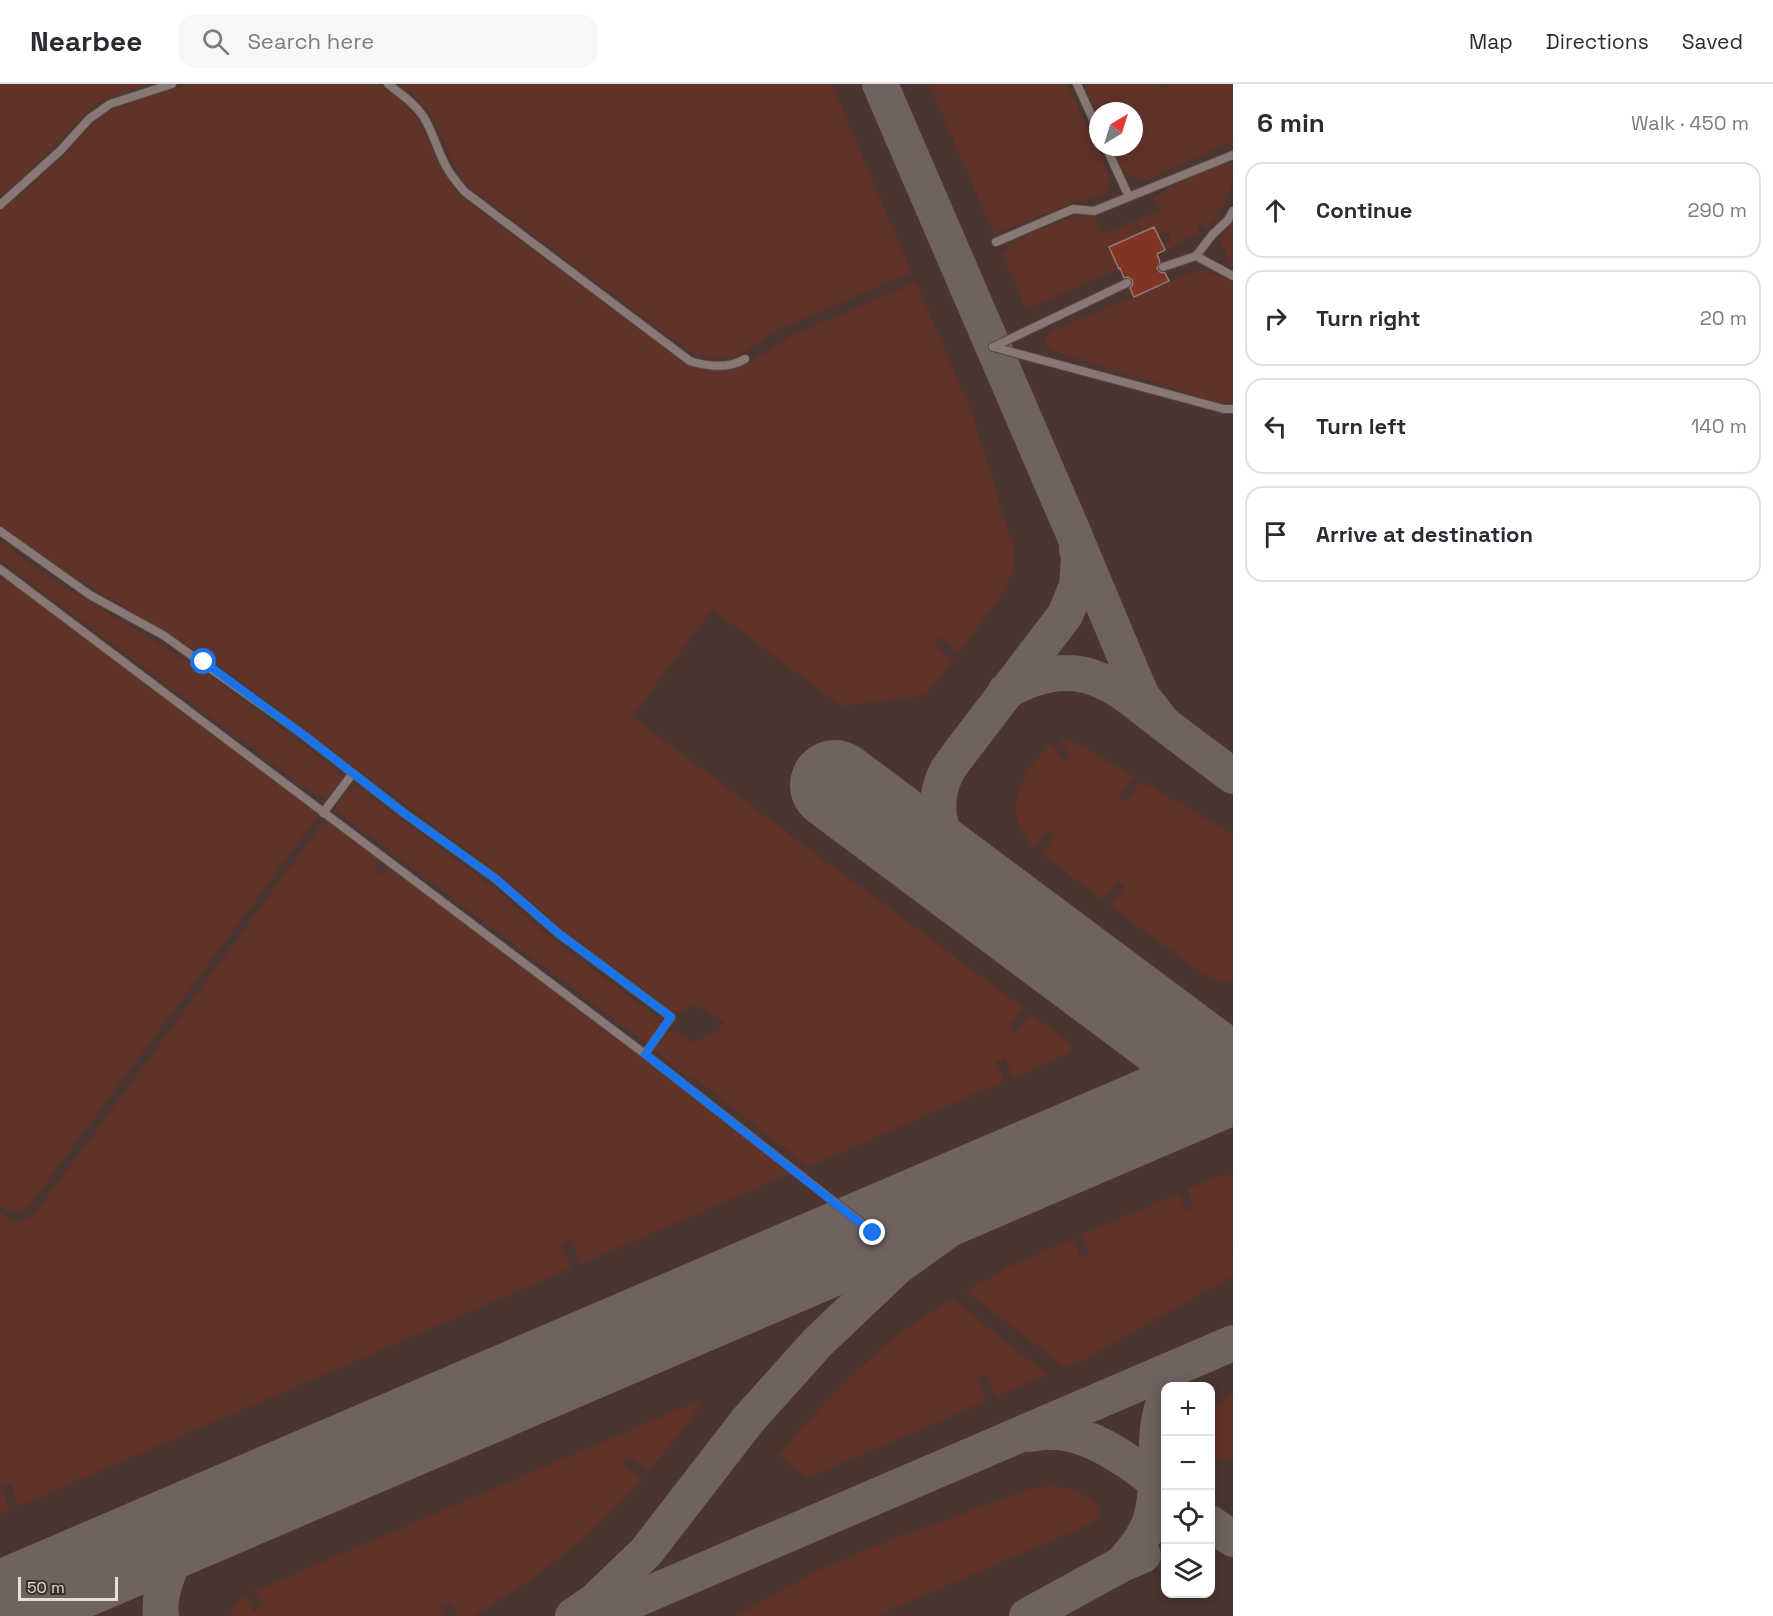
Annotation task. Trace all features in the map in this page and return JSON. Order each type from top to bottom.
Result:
[{"type":"lane","points":[[0,205],[61,150],[89,119],[110,104],[172,84]]},
{"type":"lane","points":[[388,84],[411,101],[423,117],[454,180],[465,192],[690,361],[707,367],[726,366],[745,359]]},
{"type":"lane","points":[[1077,84],[1089,110]]},
{"type":"lane","points":[[1110,156],[1129,196]]},
{"type":"lane","points":[[996,242],[1073,209],[1094,211],[1232,156]]},
{"type":"lane","points":[[1163,267],[1196,256],[1213,234],[1228,220],[1233,211]]},
{"type":"lane","points":[[1196,256],[1233,276]]},
{"type":"lane","points":[[1126,283],[993,347],[1224,409],[1233,409]]},
{"type":"lane","points":[[0,531],[90,595],[164,635],[204,662],[404,813],[496,879],[558,933],[671,1017],[645,1054]]},
{"type":"lane","points":[[0,569],[645,1054],[873,1233]]},
{"type":"lane","points":[[323,813],[353,773]]},
{"type":"shaded area","points":[[0,84],[1233,84],[1233,1616],[0,1616]]},
{"type":"shaded area","points":[[0,84],[150,84],[110,97],[94,105],[29,172],[0,196]]},
{"type":"shaded area","points":[[189,84],[378,84],[403,102],[417,118],[454,190],[684,362],[706,370],[727,370],[745,365],[789,337],[916,282],[971,411],[1013,545],[1012,574],[1000,597],[959,652],[939,637],[934,645],[953,660],[926,695],[842,706],[712,609],[632,717],[1023,1008],[1009,1028],[1016,1033],[1030,1014],[1067,1041],[1072,1047],[1069,1053],[1013,1078],[1005,1058],[996,1062],[1004,1081],[808,1167],[691,1075],[688,1077],[654,1050],[672,1030],[693,1042],[717,1032],[724,1022],[693,1003],[683,1011],[675,1013],[561,928],[505,878],[220,666],[53,564],[0,524],[0,212],[61,159],[90,126],[105,113]]},
{"type":"shaded area","points":[[399,84],[832,84],[911,272],[771,333],[740,355],[716,359],[692,353],[469,187],[454,166],[431,115],[413,94]]},
{"type":"shaded area","points":[[929,84],[1067,84],[1089,132],[1089,156],[1100,156],[1109,175],[1108,193],[1070,204],[994,234]]},
{"type":"shaded area","points":[[1084,84],[1161,84],[1163,87],[1171,84],[1233,84],[1233,141],[1146,180],[1139,179],[1124,170],[1116,156],[1143,156],[1143,102],[1092,102]]},
{"type":"shaded area","points":[[1224,162],[1233,166],[1229,192],[1217,216],[1205,229],[1202,223],[1197,226],[1200,232],[1165,250],[1162,244],[1172,240],[1168,230],[1158,234],[1154,227],[1142,232],[1137,220],[1161,210],[1153,198]]},
{"type":"shaded area","points":[[1093,213],[1102,234],[1134,221],[1139,234],[1109,247],[1119,269],[1026,309],[1002,253],[1045,227],[1069,218]]},
{"type":"shaded area","points":[[1233,218],[1233,268],[1220,238]]},
{"type":"shaded area","points":[[1197,271],[1206,271],[1233,281],[1233,403],[1220,403],[1053,351],[1045,345],[1046,336],[1053,330]]},
{"type":"shaded area","points":[[0,541],[52,579],[200,669],[332,766],[342,779],[328,798],[317,796],[0,560]]},
{"type":"shaded area","points":[[0,572],[311,805],[318,816],[28,1207],[18,1213],[0,1205]]},
{"type":"shaded area","points":[[1059,740],[1087,749],[1133,777],[1118,796],[1125,802],[1141,781],[1233,834],[1233,981],[1218,981],[1204,975],[1111,906],[1125,887],[1118,881],[1103,900],[1042,854],[1054,837],[1047,831],[1034,848],[1018,820],[1016,807],[1018,793],[1030,768],[1051,744],[1064,761],[1071,756]]},
{"type":"shaded area","points":[[357,786],[496,890],[553,940],[659,1020],[660,1025],[646,1043],[334,809],[346,792]]},
{"type":"shaded area","points":[[329,817],[381,856],[375,870],[382,875],[392,864],[683,1085],[682,1088],[791,1173],[581,1264],[571,1240],[561,1245],[571,1268],[19,1506],[10,1483],[1,1486],[10,1510],[0,1514],[0,1213],[17,1222],[35,1214]]},
{"type":"shaded area","points":[[1233,1174],[1233,1245],[1230,1247],[1233,1255],[1233,1276],[1085,1359],[1065,1367],[967,1291],[1008,1267],[1073,1239],[1081,1258],[1090,1255],[1081,1235],[1178,1194],[1186,1211],[1194,1207],[1187,1189],[1220,1176]]},
{"type":"shaded area","points":[[952,1299],[1047,1374],[996,1397],[987,1375],[977,1378],[986,1401],[807,1478],[779,1456],[837,1390],[880,1350],[927,1314]]},
{"type":"shaded area","points":[[1233,1394],[1233,1460],[1215,1459],[1215,1406]]},
{"type":"shaded area","points":[[700,1400],[686,1425],[648,1471],[627,1456],[622,1464],[642,1480],[580,1541],[534,1577],[474,1616],[457,1616],[452,1603],[442,1607],[446,1616],[231,1616],[236,1603],[246,1596],[254,1612],[263,1607],[255,1591]]},
{"type":"shaded area","points":[[1052,1486],[1072,1490],[1088,1498],[1099,1506],[1100,1515],[1092,1523],[876,1616],[735,1616],[821,1569],[898,1537],[1028,1490]]},
{"type":"building","points":[[1154,227],[1165,250],[1157,254],[1160,262],[1157,268],[1160,272],[1165,273],[1169,281],[1134,297],[1130,288],[1133,284],[1132,280],[1128,277],[1124,278],[1109,247]]},
{"type":"taxiway","points":[[880,84],[1142,696],[1163,723]]},
{"type":"taxiway","points":[[981,894],[961,867],[945,838],[938,806],[940,790],[950,765],[1065,615],[1077,586],[1079,557],[1077,549]]},
{"type":"taxiway","points":[[1005,692],[1026,681],[1061,673],[1073,673],[1097,679],[1130,697],[1233,776]]},
{"type":"taxiway","points":[[1189,1097],[1212,1095],[1233,1097]]},
{"type":"taxiway","points":[[573,1616],[595,1601],[646,1552],[748,1420],[817,1343],[897,1267],[1001,1192],[1078,1143]]},
{"type":"taxiway","points":[[595,1616],[1233,1343]]},
{"type":"taxiway","points":[[1122,1564],[1148,1528],[1154,1507],[1158,1427],[1161,1412]]},
{"type":"taxiway","points":[[1030,1434],[1068,1433],[1085,1438],[1119,1456],[1161,1485]]},
{"type":"taxiway","points":[[161,1616],[164,1587],[181,1549],[196,1532],[228,1510]]},
{"type":"taxiway","points":[[1215,1526],[1233,1539]]},
{"type":"taxiway","points":[[1027,1616],[1122,1564],[1143,1555]]},
{"type":"runway","points":[[835,785],[1233,1082]]},
{"type":"runway","points":[[0,1607],[1233,1078]]},
{"type":"route","points":[[204,662],[404,813],[496,879],[558,933],[671,1017],[645,1054],[873,1233]]}]
